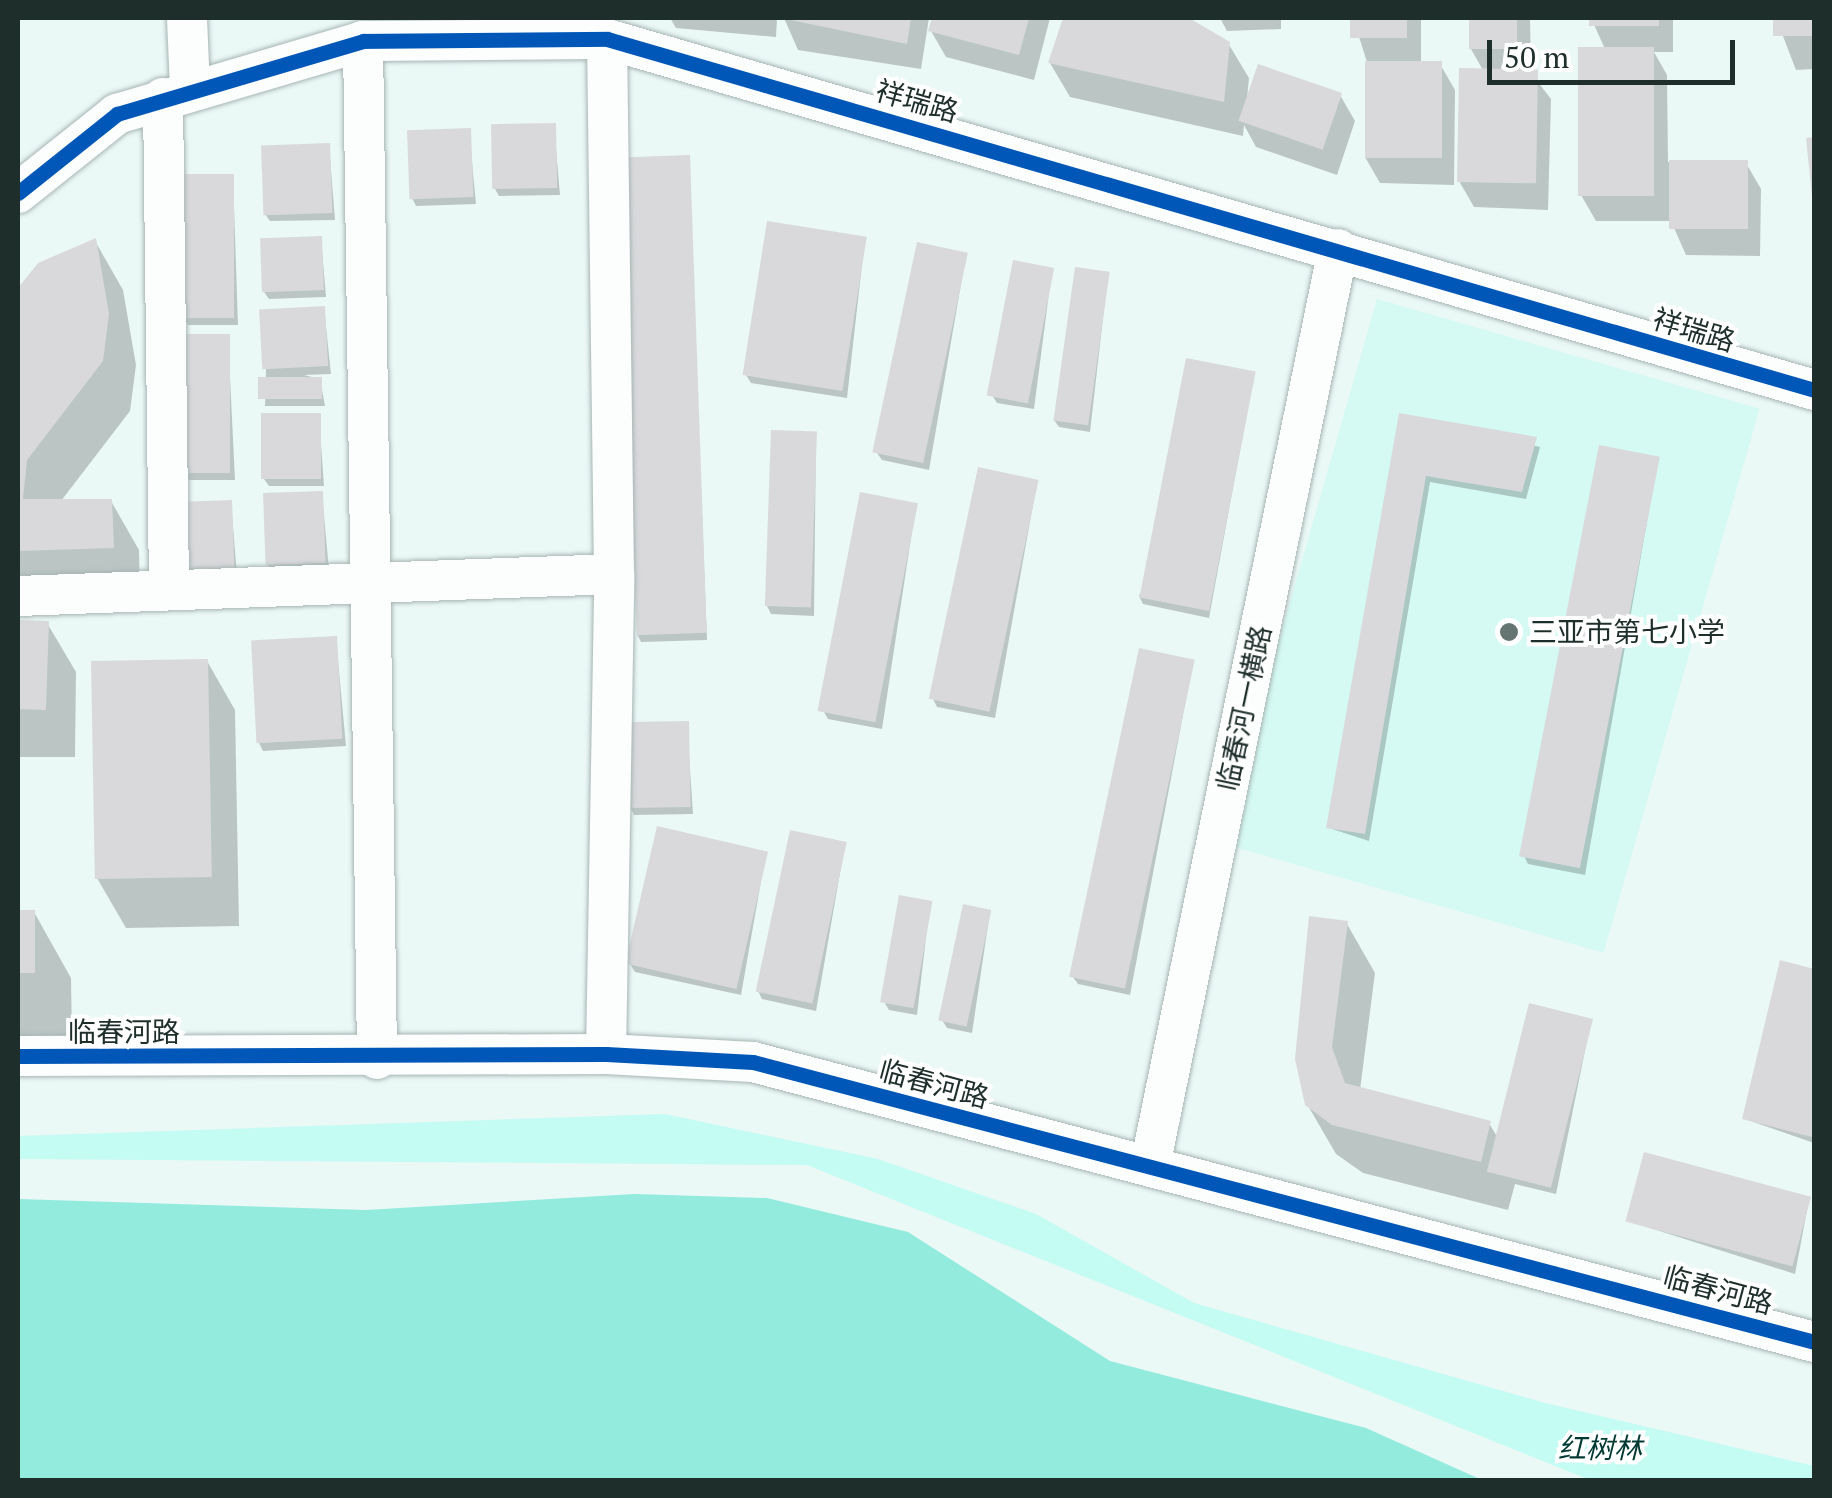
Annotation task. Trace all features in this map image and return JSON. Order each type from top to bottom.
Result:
[{"type":"street","points":[[169,590],[177,94],[188,18]]},
{"type":"street","name":"祥瑞路","points":[[18,193],[118,114],[377,31],[505,27],[620,34],[1814,390]]},
{"type":"street","points":[[377,31],[378,1058]]},
{"type":"street","points":[[606,1054],[620,34]]},
{"type":"street","name":"临春河一横路","points":[[1150,1166],[1338,249]]},
{"type":"street","points":[[18,596],[614,574]]},
{"type":"street","name":"临春河路","points":[[18,1056],[378,1058],[606,1054],[753,1062],[1814,1342]]},
{"type":"shaded area","name":"三亚市第七小学","points":[[1377,299],[1760,409],[1604,953],[1221,843]]},
{"type":"shaded area","points":[[634,1194],[767,1198],[908,1232],[1110,1361],[1366,1428],[1482,1480],[18,1480],[18,1199],[366,1210]]},
{"type":"green space","name":"红树林","points":[[665,1114],[878,1159],[1036,1214],[1194,1303],[1545,1403],[1814,1466],[1814,1480],[1590,1480],[807,1165],[18,1159],[18,1136]]},
{"type":"building","points":[[781,18],[911,18],[907,44]]},
{"type":"building","points":[[932,18],[1029,18],[1019,55],[928,31]]},
{"type":"building","points":[[1063,18],[1189,18],[1230,42],[1224,102],[1048,63]]},
{"type":"building","points":[[1350,18],[1407,18],[1407,38],[1350,38]]},
{"type":"building","points":[[1469,18],[1517,18],[1517,49],[1469,49]]},
{"type":"building","points":[[1589,18],[1659,18],[1659,26],[1589,26]]},
{"type":"building","points":[[1773,18],[1814,18],[1814,36],[1773,36]]},
{"type":"building","points":[[1578,47],[1654,47],[1654,196],[1578,196]]},
{"type":"building","points":[[1365,61],[1442,61],[1442,158],[1365,158]]},
{"type":"building","points":[[1258,64],[1342,93],[1323,150],[1238,121]]},
{"type":"building","points":[[1459,68],[1538,69],[1536,183],[1457,182]]},
{"type":"building","points":[[556,123],[557,188],[492,189],[491,124]]},
{"type":"building","points":[[471,128],[473,197],[409,199],[407,130]]},
{"type":"building","points":[[1814,137],[1814,195],[1812,196],[1806,138]]},
{"type":"building","points":[[330,143],[332,213],[263,215],[261,145]]},
{"type":"building","points":[[690,155],[707,633],[637,635],[620,157]]},
{"type":"building","points":[[1669,160],[1748,160],[1748,229],[1669,229]]},
{"type":"building","points":[[180,174],[234,174],[234,318],[180,318]]},
{"type":"building","points":[[767,221],[867,237],[842,391],[743,375]]},
{"type":"building","points":[[322,236],[324,290],[262,292],[260,238]]},
{"type":"building","points":[[96,238],[109,314],[103,361],[27,460],[23,499],[112,499],[114,548],[18,551],[18,288],[38,263]]},
{"type":"building","points":[[917,242],[968,253],[923,463],[872,452]]},
{"type":"building","points":[[1013,260],[1054,268],[1028,403],[987,395]]},
{"type":"building","points":[[1075,267],[1110,272],[1088,425],[1053,420]]},
{"type":"building","points":[[325,306],[328,366],[262,369],[259,309]]},
{"type":"building","points":[[179,334],[230,334],[230,473],[179,473]]},
{"type":"building","points":[[1186,358],[1256,372],[1209,611],[1139,598]]},
{"type":"building","points":[[258,377],[322,377],[322,399],[258,399]]},
{"type":"building","points":[[261,413],[321,413],[321,479],[261,479]]},
{"type":"building","points":[[1399,413],[1537,437],[1522,492],[1426,476],[1365,834],[1326,828]]},
{"type":"building","points":[[771,430],[817,432],[811,607],[765,606]]},
{"type":"building","points":[[1599,445],[1660,457],[1580,868],[1519,856]]},
{"type":"building","points":[[978,467],[1039,480],[989,712],[929,699]]},
{"type":"building","points":[[323,491],[326,563],[266,565],[263,493]]},
{"type":"building","points":[[860,492],[918,503],[875,722],[817,711]]},
{"type":"building","points":[[232,500],[234,568],[180,570],[178,502]]},
{"type":"building","points":[[18,620],[49,621],[46,710],[18,709]]},
{"type":"building","points":[[337,636],[342,739],[257,743],[251,641]]},
{"type":"building","points":[[1139,648],[1195,660],[1125,989],[1069,977]]},
{"type":"building","points":[[208,659],[212,877],[95,879],[91,661]]},
{"type":"building","points":[[689,721],[691,807],[628,808],[626,722]]},
{"type":"building","points":[[657,826],[768,852],[736,989],[625,963]]},
{"type":"building","points":[[790,830],[847,842],[812,1003],[756,991]]},
{"type":"building","points":[[899,895],[932,901],[914,1008],[880,1002]]},
{"type":"building","points":[[963,904],[991,910],[967,1026],[938,1020]]},
{"type":"building","points":[[18,910],[35,910],[35,973],[18,973]]},
{"type":"building","points":[[1309,916],[1348,921],[1332,1047],[1345,1083],[1491,1121],[1481,1162],[1332,1125],[1305,1105],[1295,1059]]},
{"type":"building","points":[[1780,960],[1814,969],[1812,1137],[1742,1119]]},
{"type":"building","points":[[1529,1003],[1593,1019],[1551,1188],[1487,1172]]},
{"type":"building","points":[[1644,1152],[1811,1197],[1792,1266],[1625,1222]]},
{"type":"cycle path","points":[[18,193],[117,114],[363,41],[607,39],[1814,390]]},
{"type":"cycle path","points":[[18,1056],[606,1054],[753,1062],[1814,1342]]},
{"type":"place","name":"三亚市第七小学","points":[[1509,632]]}]
